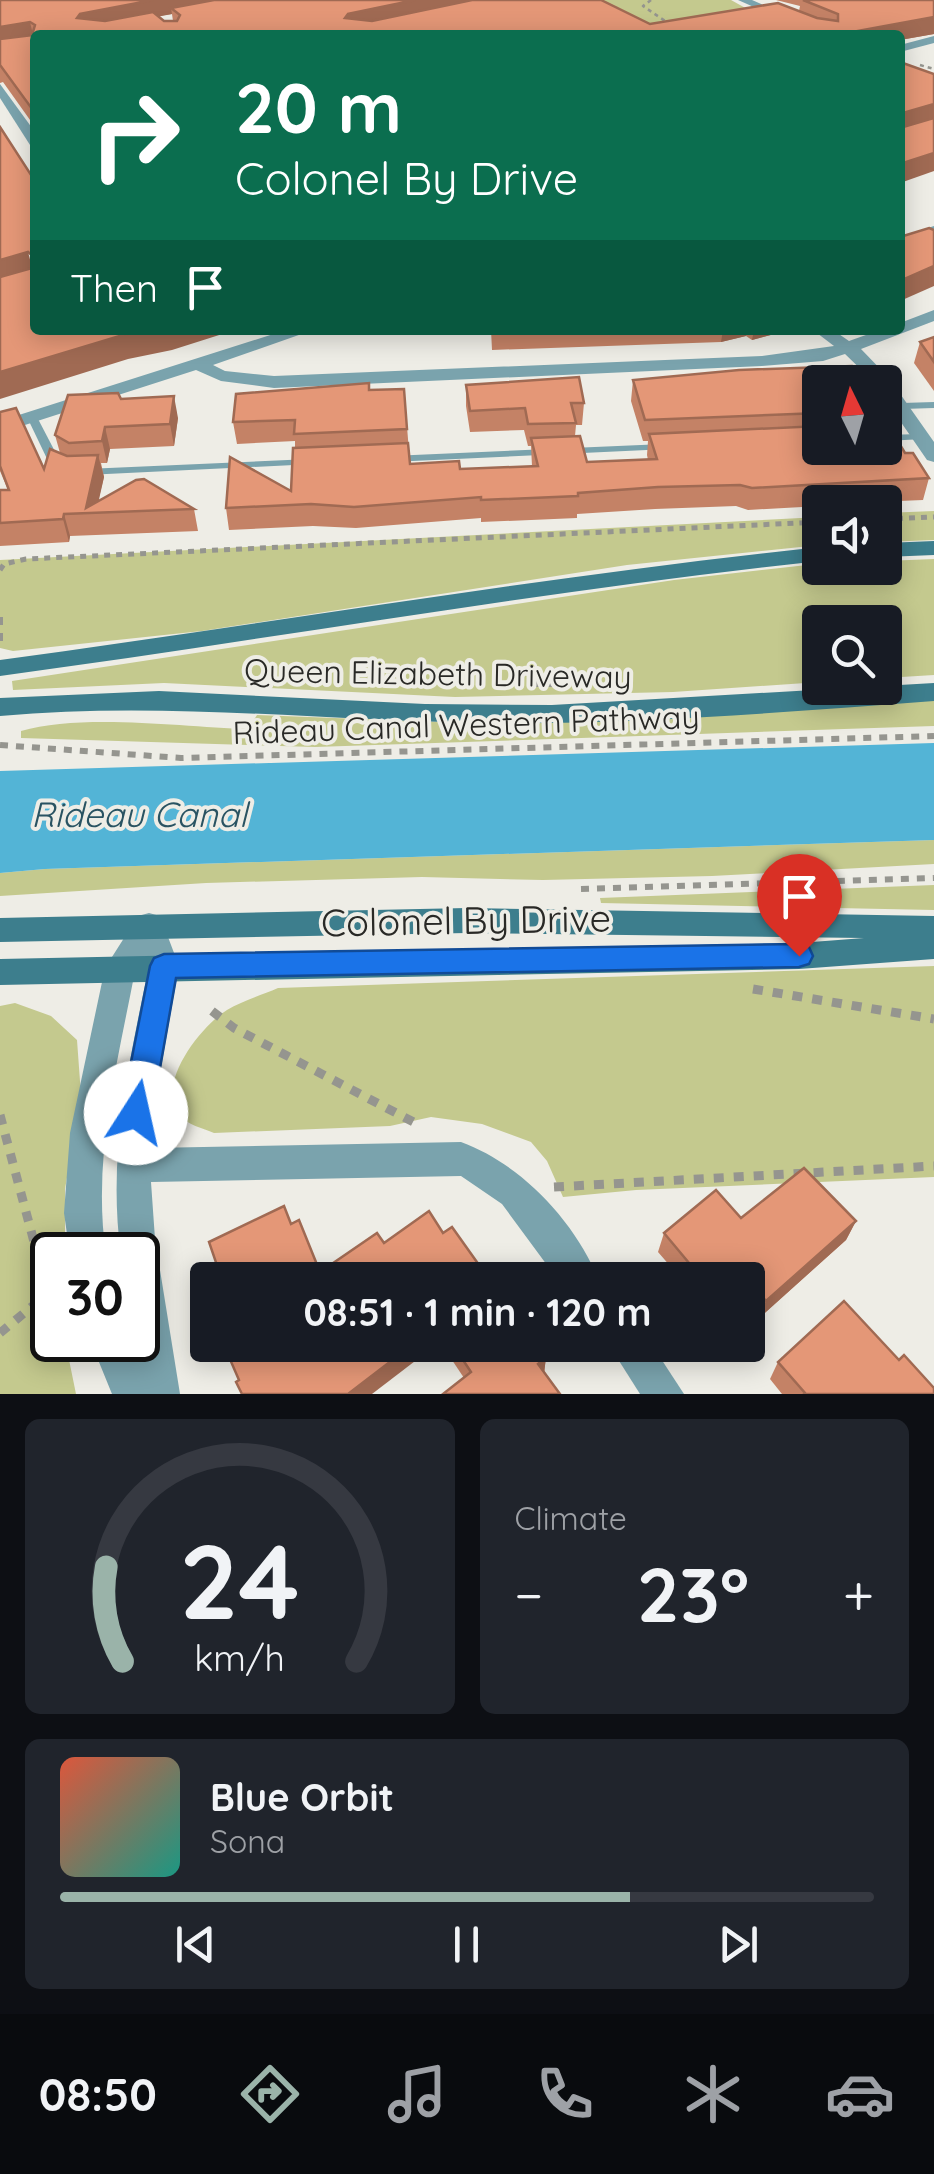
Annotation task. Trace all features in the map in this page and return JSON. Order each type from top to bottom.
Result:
[{"type":"main road","points":[[902,549],[934,548]]},
{"type":"main road","name":"Queen Elizabeth Driveway","points":[[0,668],[296,628],[659,570],[802,556]]},
{"type":"main road","name":"Queen Elizabeth Driveway","points":[[0,707],[138,700],[426,713],[566,714],[934,692]]},
{"type":"main road","name":"Colonel By Drive","points":[[0,930],[149,924],[653,919],[934,928]]},
{"type":"main road","name":"Colonel By Drive","points":[[0,972],[799,956],[934,946]]},
{"type":"street","points":[[743,0],[815,30]]},
{"type":"street","points":[[746,15],[769,11]]},
{"type":"street","points":[[905,48],[934,39]]},
{"type":"street","points":[[0,88],[30,134]]},
{"type":"street","points":[[905,327],[934,315]]},
{"type":"street","points":[[0,427],[288,335]]},
{"type":"street","points":[[829,335],[865,365]]},
{"type":"street","points":[[196,364],[221,376],[274,382],[762,361],[849,349],[886,335]]},
{"type":"street","points":[[902,406],[934,456]]},
{"type":"street","points":[[149,924],[164,966],[136,1113],[132,1165],[137,1240],[160,1394]]},
{"type":"street","points":[[85,1232],[86,1133],[120,968],[149,924]]},
{"type":"street","points":[[132,1165],[461,1158],[481,1164],[513,1190],[567,1262]]},
{"type":"street","points":[[118,1362],[132,1394]]},
{"type":"street","points":[[640,1362],[664,1394]]},
{"type":"lane","points":[[905,238],[934,228]]},
{"type":"lane","points":[[902,406],[934,405]]},
{"type":"lane","points":[[32,417],[55,464],[63,470],[327,462]]},
{"type":"lane","points":[[902,438],[920,437]]},
{"type":"lane","points":[[386,459],[682,446]]},
{"type":"path","points":[[650,0],[642,6],[655,12],[658,19],[677,26]]},
{"type":"path","points":[[902,518],[934,517]]},
{"type":"path","points":[[0,569],[26,559],[802,523]]},
{"type":"path","points":[[0,617],[0,643]]},
{"type":"path","points":[[524,684],[576,684]]},
{"type":"path","name":"Rideau Canal Western Pathway","points":[[0,745],[181,758],[934,736]]},
{"type":"path","points":[[737,987],[934,1019]]},
{"type":"path","points":[[212,1010],[234,1028],[423,1127],[424,1158]]},
{"type":"path","points":[[0,1115],[33,1232]]},
{"type":"path","points":[[513,1190],[934,1166]]},
{"type":"path","points":[[0,1332],[30,1308]]},
{"type":"green space","points":[[569,0],[731,0],[749,10],[661,30],[629,30]]},
{"type":"green space","points":[[934,511],[934,540],[902,541],[902,512]]},
{"type":"green space","points":[[802,518],[802,547],[627,565],[202,631],[13,651],[0,648],[0,560]]},
{"type":"green space","points":[[934,559],[934,675],[902,677],[902,605],[802,605],[802,683],[673,692],[455,697],[164,683],[13,690],[12,681],[674,580],[802,566],[802,585],[902,585],[902,560]]},
{"type":"green space","points":[[934,700],[934,726],[315,747],[21,738],[21,731],[73,723],[133,722],[248,729],[257,715],[465,723],[642,720]]},
{"type":"green space","points":[[934,840],[934,864],[712,876],[543,880],[422,877],[206,883],[0,896],[0,873],[45,869]]},
{"type":"green space","points":[[934,885],[934,910],[601,903],[600,898]]},
{"type":"green space","points":[[934,966],[934,1177],[636,1190],[563,1197],[547,1161],[531,1142],[482,1124],[431,1117],[390,1126],[214,1133],[182,1118],[173,1102],[177,1072],[205,1029],[227,1010],[278,988]]},
{"type":"green space","points":[[15,1003],[51,1016],[77,1040],[81,1095],[65,1189],[65,1232],[30,1232],[30,1362],[69,1362],[76,1394],[0,1394],[0,1006]]},
{"type":"water","name":"Rideau Canal","points":[[934,743],[934,840],[0,873],[0,771]]},
{"type":"building","points":[[0,0],[153,0],[80,14],[77,18],[105,21],[153,12],[164,21],[177,21],[180,15],[171,8],[214,0],[415,0],[348,14],[345,18],[372,21],[472,0],[601,0],[650,24],[778,3],[817,18],[838,21],[838,14],[803,0],[934,0],[934,17],[863,30],[34,30],[35,25],[30,22],[0,27]]},
{"type":"building","points":[[30,35],[30,106],[0,65],[0,39]]},
{"type":"building","points":[[905,64],[934,74],[934,104],[905,112]]},
{"type":"building","points":[[934,118],[934,153],[905,162],[905,126]]},
{"type":"building","points":[[0,127],[30,173],[30,254],[0,260]]},
{"type":"building","points":[[934,230],[934,266],[905,279],[905,235]]},
{"type":"building","points":[[30,269],[30,335],[123,335],[0,372],[0,277]]},
{"type":"building","points":[[934,337],[934,362],[920,342]]},
{"type":"building","points":[[802,368],[802,414],[645,420],[633,380]]},
{"type":"building","points":[[579,377],[584,403],[571,403],[576,423],[528,424],[525,408],[470,411],[466,385]]},
{"type":"building","points":[[369,383],[369,390],[404,389],[407,429],[294,434],[295,420],[233,422],[236,394]]},
{"type":"building","points":[[118,393],[121,399],[174,396],[170,424],[105,427],[102,441],[69,443],[55,435],[68,395]]},
{"type":"building","points":[[16,408],[44,469],[50,449],[67,456],[98,455],[86,508],[144,479],[194,509],[64,514],[63,519],[0,523],[0,490],[9,490],[0,466],[0,412]]},
{"type":"building","points":[[802,427],[802,465],[902,465],[902,448],[905,453],[913,453],[929,478],[752,488],[658,487],[578,496],[481,497],[354,507],[311,504],[226,508],[230,457],[291,491],[293,448],[408,443],[410,464],[459,461],[460,469],[538,466],[531,438],[580,436],[587,462],[657,459],[649,434]]},
{"type":"building","points":[[804,1168],[856,1221],[766,1301],[765,1262],[688,1262],[664,1233],[716,1190],[741,1218]]},
{"type":"building","points":[[284,1206],[291,1224],[299,1220],[316,1262],[216,1262],[209,1242]]},
{"type":"building","points":[[429,1211],[443,1233],[452,1227],[477,1262],[335,1262],[377,1233],[384,1243]]},
{"type":"building","points":[[844,1301],[899,1360],[904,1355],[934,1388],[934,1394],[804,1394],[778,1362]]},
{"type":"building","points":[[231,1362],[390,1362],[348,1394],[242,1394],[236,1382],[239,1380]]},
{"type":"building","points":[[464,1362],[540,1362],[560,1394],[443,1394],[471,1372]]},
{"type":"route","points":[[136,1113],[164,966],[799,956]]}]
